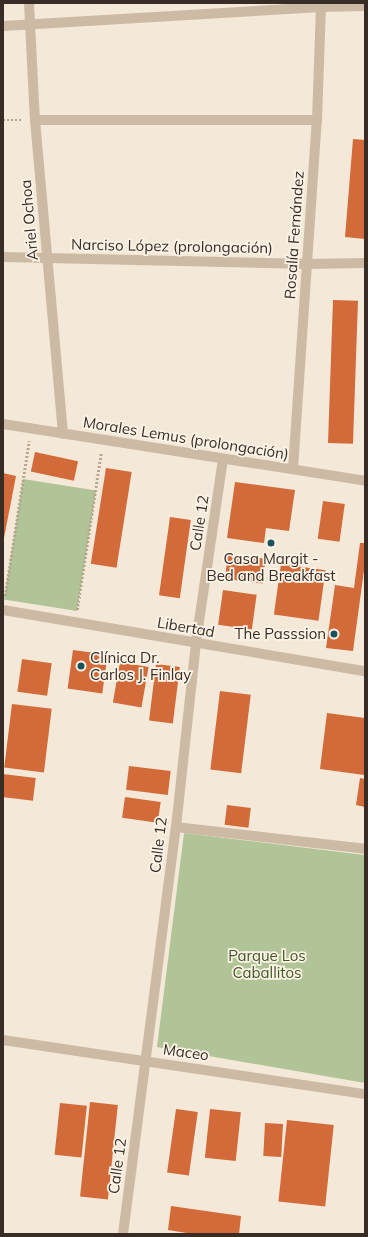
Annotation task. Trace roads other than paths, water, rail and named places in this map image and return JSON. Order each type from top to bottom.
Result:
[{"type":"street","name":"Ariel Ochoa","points":[[29,3],[35,120],[62,434]]},
{"type":"street","points":[[3,26],[321,5],[365,6]]},
{"type":"street","name":"Rosalía Fernández","points":[[293,469],[317,120],[321,5]]},
{"type":"street","points":[[35,120],[317,120]]},
{"type":"street","name":"Narciso López (prolongación)","points":[[3,257],[307,264],[365,263]]},
{"type":"street","name":"Morales Lemus (prolongación)","points":[[3,424],[365,481]]},
{"type":"street","name":"Calle 12","points":[[123,1234],[176,827],[196,644],[224,459]]},
{"type":"street","name":"Libertad","points":[[4,605],[75,623],[365,671]]},
{"type":"street","points":[[176,827],[365,849]]},
{"type":"street","name":"Maceo","points":[[3,1040],[365,1094]]},
{"type":"place","name":"Casa Margit - Bed and Breakfast","points":[[271,543]]},
{"type":"place","name":"The Passsion","points":[[334,634]]},
{"type":"place","name":"Clínica Dr. Carlos J. Finlay","points":[[81,666]]},
{"type":"park label","name":"Parque Los Caballitos","points":[[267,964]]}]
